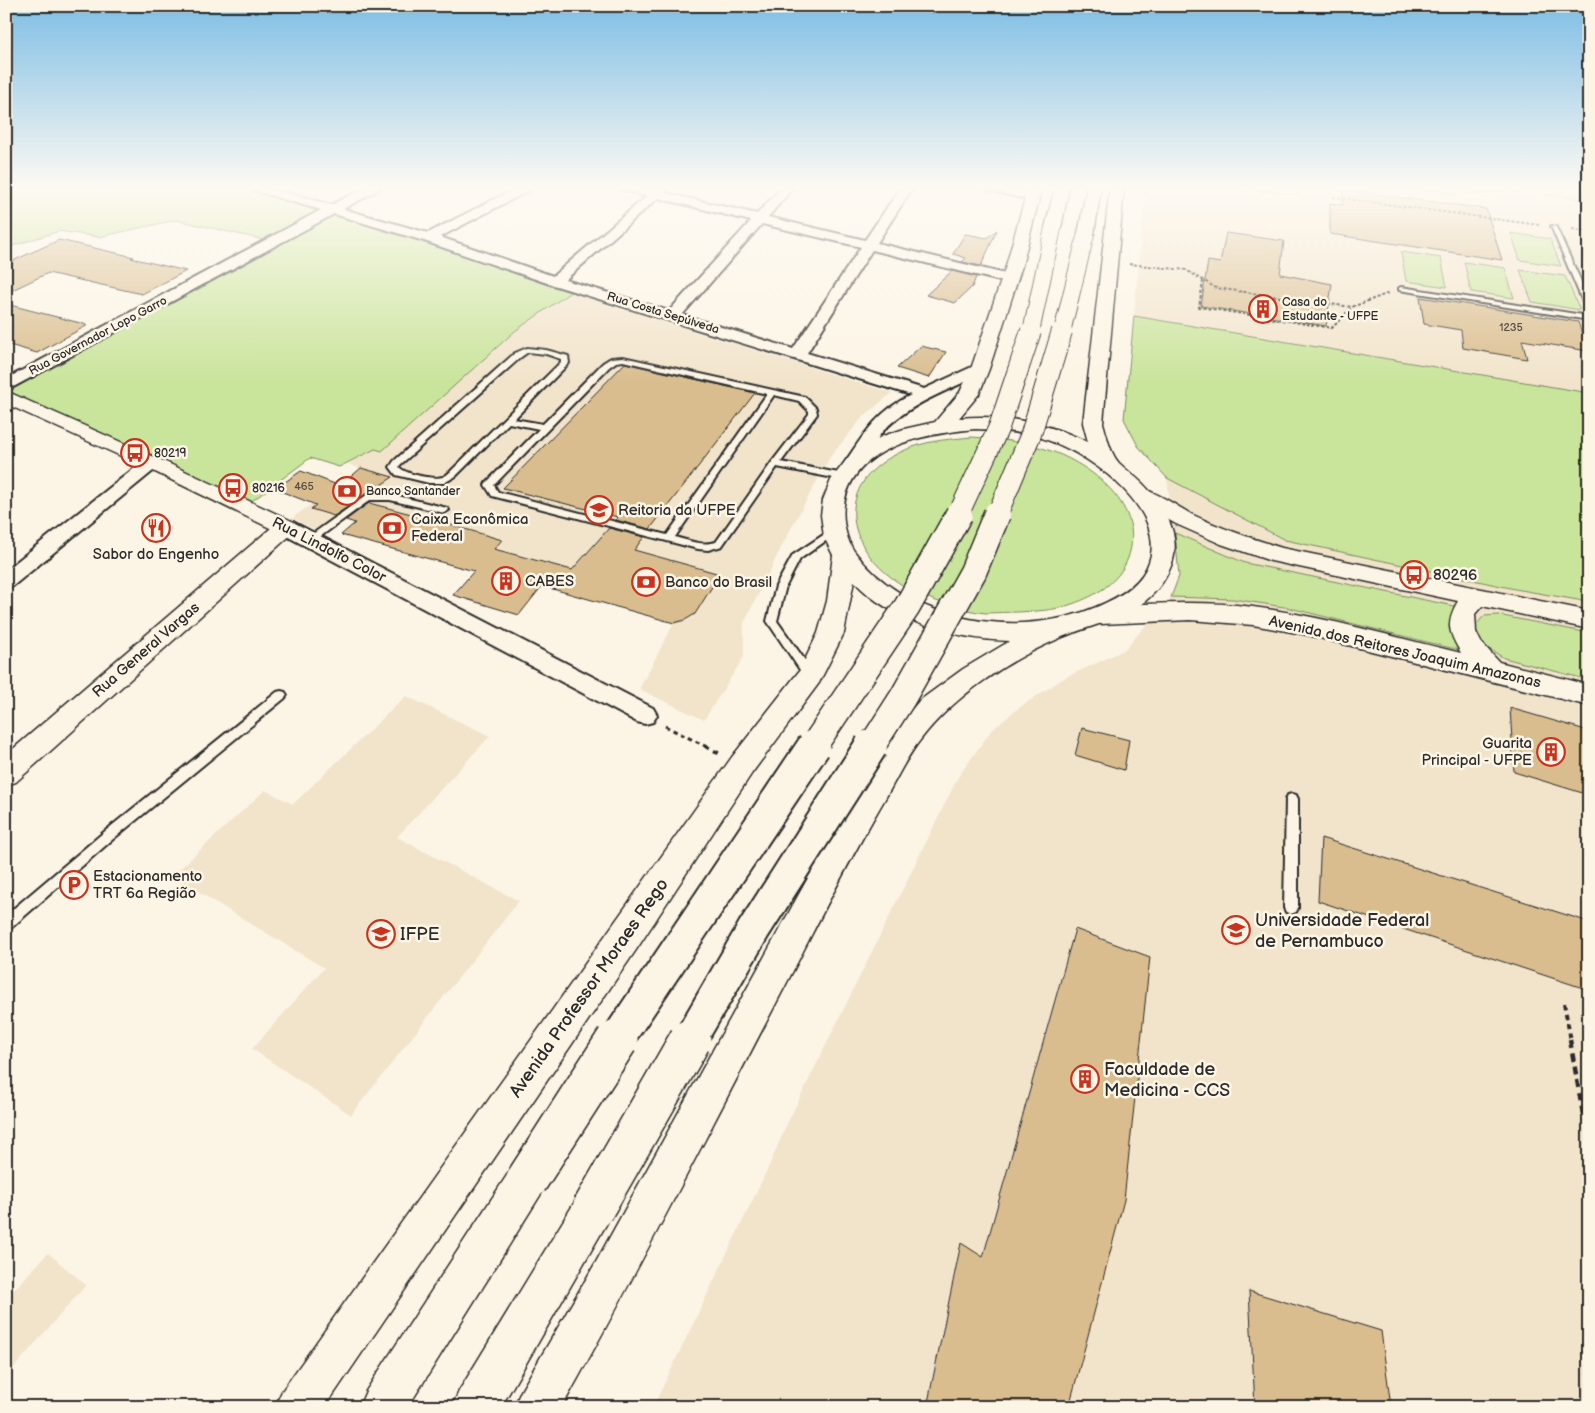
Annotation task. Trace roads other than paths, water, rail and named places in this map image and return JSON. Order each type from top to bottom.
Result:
[{"type":"main road","points":[[942,426],[969,394],[980,369],[1016,253]]},
{"type":"main road","points":[[382,1407],[593,1076],[907,607],[952,529],[999,427],[1030,337],[1048,253]]},
{"type":"main road","points":[[475,1407],[593,1209],[754,930],[903,697],[973,572],[1031,434],[1062,331],[1081,253]]},
{"type":"main road","points":[[1108,463],[1092,423],[1110,253]]},
{"type":"main road","name":"Rua Lindolfo Color","points":[[6,398],[152,463],[286,527]]},
{"type":"main road","points":[[538,1407],[611,1277],[852,827],[908,734],[929,709],[972,676],[1004,655],[1054,630],[1101,615],[1130,602],[1150,584],[1161,562],[1164,540],[1157,517],[1143,496],[1108,463],[1069,441],[1023,427],[975,423],[942,426],[911,432],[877,447],[847,472]]},
{"type":"main road","name":"Avenida Professor Moraes Rego","points":[[298,1407],[742,765],[810,676],[831,634],[839,601],[839,543],[832,508],[837,486],[847,472]]},
{"type":"main road","points":[[1143,496],[1184,519],[1229,539],[1279,555],[1589,620]]},
{"type":"main road","name":"Rua General Vargas","points":[[6,773],[286,527]]},
{"type":"main road","points":[[839,543],[859,573],[878,589],[902,604],[929,616],[959,625],[991,631],[1023,632],[1054,630]]},
{"type":"main road","points":[[1479,597],[1467,606],[1462,618],[1464,634],[1473,652],[1490,670]]},
{"type":"main road","name":"Avenida dos Reitores Joaquim Amazonas","points":[[1101,615],[1190,611],[1253,616],[1308,626],[1589,696]]},
{"type":"street","name":"Rua Governador Lopo Garro","points":[[6,386],[252,253]]},
{"type":"street","name":"Rua Costa Sepúlveda","points":[[473,253],[555,281],[927,395]]},
{"type":"street","points":[[555,281],[587,253]]},
{"type":"street","points":[[673,316],[729,253]]},
{"type":"street","points":[[798,354],[864,253]]},
{"type":"street","points":[[897,253],[1009,280]]},
{"type":"street","points":[[847,472],[878,426],[908,403],[980,369]]},
{"type":"street","points":[[6,581],[152,463]]},
{"type":"street","name":"Rua Lindolfo Color","points":[[286,527],[645,715]]},
{"type":"lane","points":[[1565,253],[1589,307]]},
{"type":"lane","points":[[1401,289],[1589,318]]},
{"type":"lane","points":[[526,350],[535,350],[558,354],[565,358],[565,363],[508,420],[453,474],[444,480],[437,481],[422,478],[399,472],[394,468],[396,463],[518,355],[526,350]]},
{"type":"lane","points":[[614,360],[636,360],[772,392],[802,399],[814,410],[813,414],[719,544],[708,547],[698,546],[669,539],[495,494],[489,485],[606,365],[614,360]]},
{"type":"lane","points":[[669,539],[772,392]]},
{"type":"lane","points":[[508,420],[544,427]]},
{"type":"lane","points":[[775,464],[847,472]]},
{"type":"lane","points":[[310,540],[368,497],[390,497],[444,510]]},
{"type":"lane","points":[[810,676],[772,622],[782,586],[796,557],[839,543]]},
{"type":"lane","points":[[6,924],[108,836],[281,695]]},
{"type":"lane","points":[[1291,908],[1292,799]]},
{"type":"place","name":"Casa do Estudante - UFPE","points":[[1263,309]]},
{"type":"place","name":"80219","points":[[135,453]]},
{"type":"place","name":"80216","points":[[233,488]]},
{"type":"place","name":"Banco Santander","points":[[347,491]]},
{"type":"place","name":"Reitoria da UFPE","points":[[599,510]]},
{"type":"place","name":"Sabor do Engenho","points":[[156,528]]},
{"type":"place","name":"Caixa Econômica Federal","points":[[392,528]]},
{"type":"place","name":"80296","points":[[1414,575]]},
{"type":"place","name":"CABES","points":[[506,581]]},
{"type":"place","name":"Banco do Brasil","points":[[646,582]]},
{"type":"place","name":"Guarita Principal - UFPE","points":[[1551,752]]},
{"type":"place","name":"Estacionamento TRT 6a Região","points":[[74,885]]},
{"type":"place","name":"Universidade Federal de Pernambuco","points":[[1236,930]]},
{"type":"place","name":"IFPE","points":[[381,934]]},
{"type":"place","name":"Faculdade de Medicina - CCS","points":[[1085,1079]]}]
